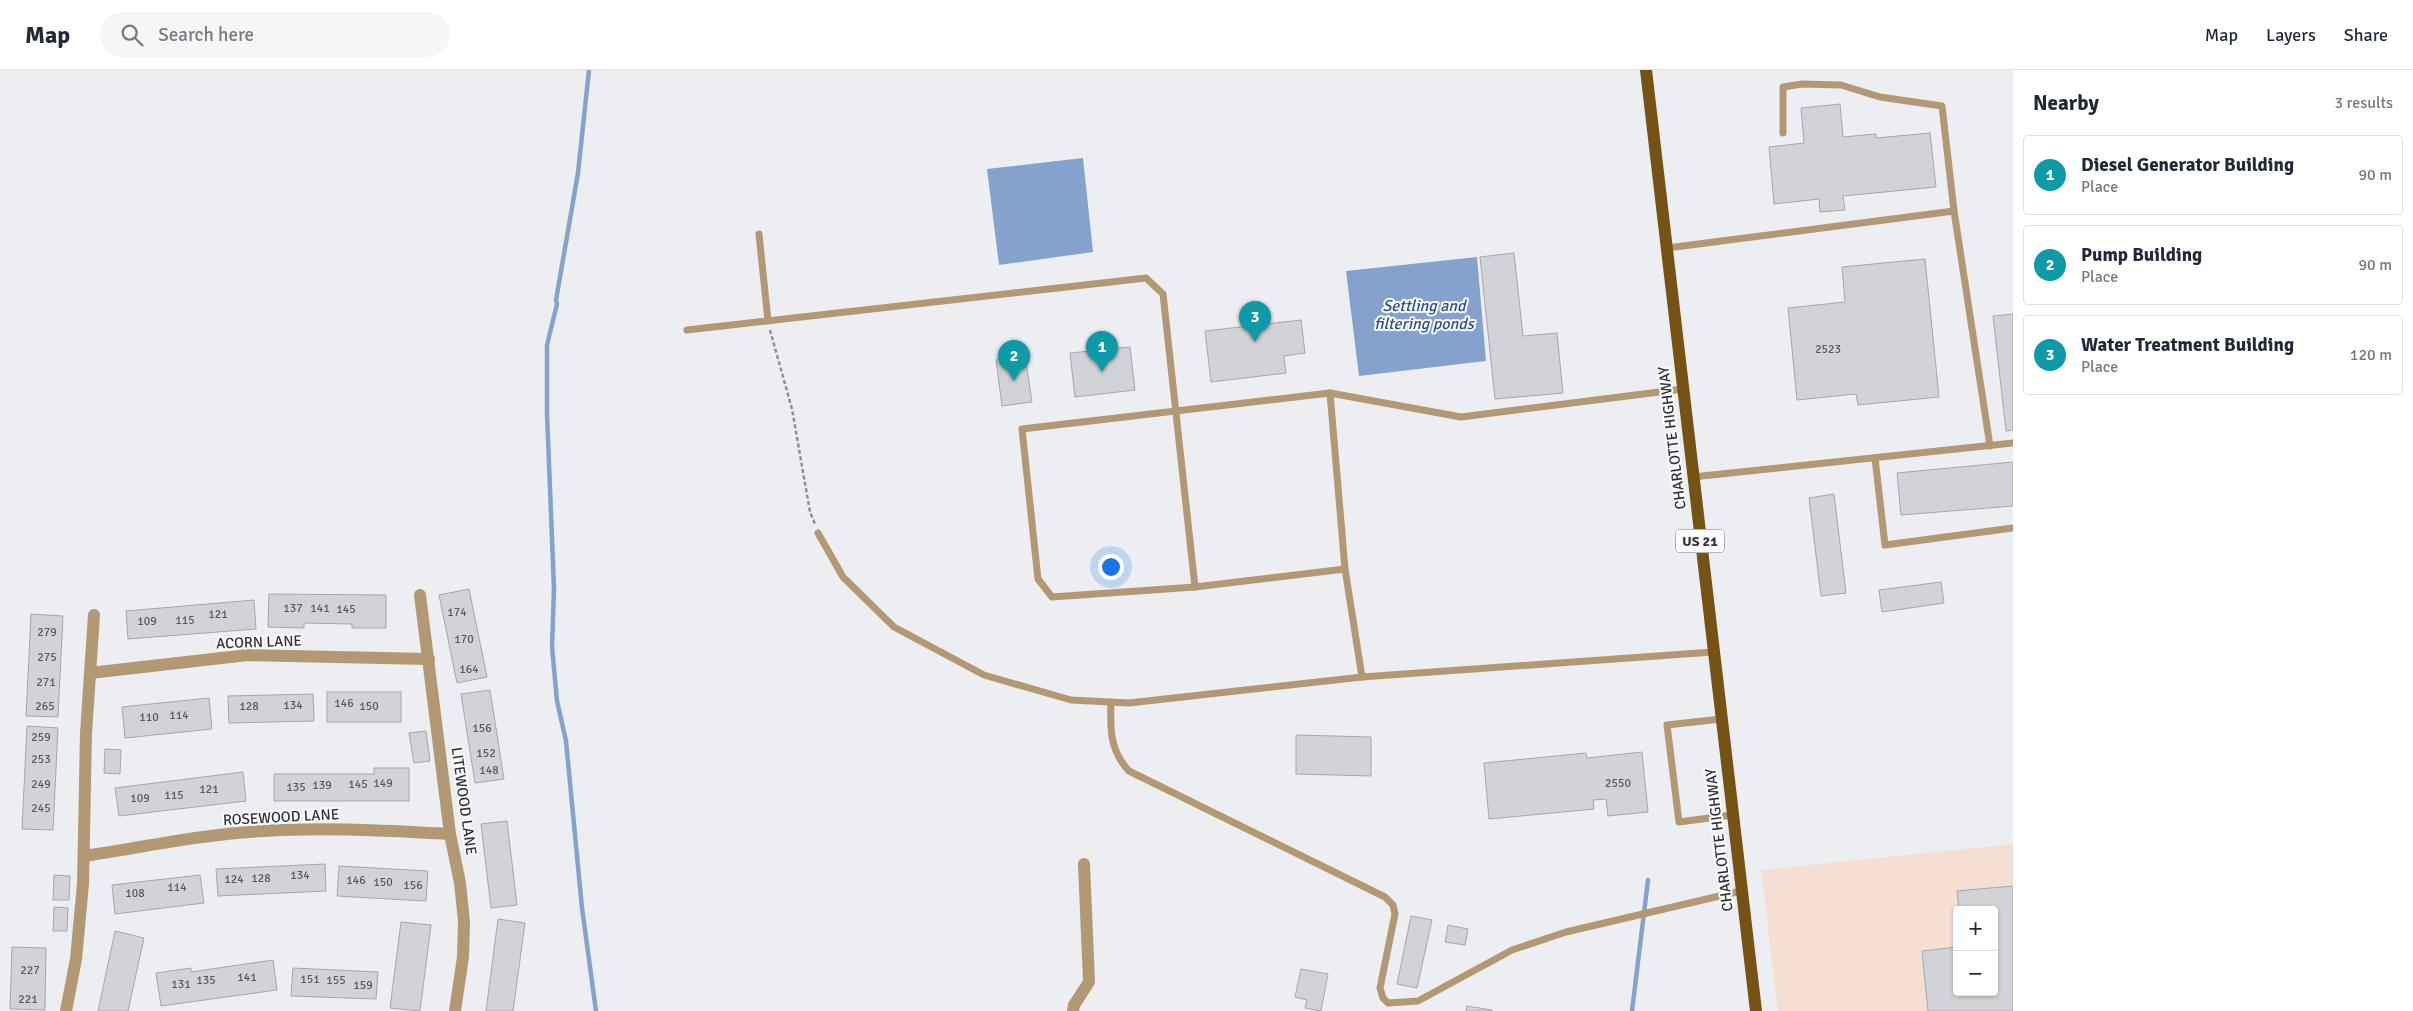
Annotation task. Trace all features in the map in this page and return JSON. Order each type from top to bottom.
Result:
[{"type":"main road","name":"CHARLOTTE HIGHWAY","points":[[1646,70],[1756,1011]]},
{"type":"street","name":"LITEWOOD LANE","points":[[420,595],[450,834],[460,883],[464,922],[463,957],[456,1011]]},
{"type":"street","points":[[66,1011],[76,959],[84,856],[86,733],[94,615]]},
{"type":"street","name":"ACORN LANE","points":[[90,673],[248,655],[429,659]]},
{"type":"street","name":"ROSEWOOD LANE","points":[[84,856],[216,836],[264,831],[361,830],[450,834]]},
{"type":"street","points":[[1073,1011],[1074,1005],[1089,982],[1084,864]]},
{"type":"lane","points":[[1782,132],[1782,87],[1802,84],[1841,85],[1880,97],[1942,106],[1954,210],[1990,446]]},
{"type":"lane","points":[[1667,248],[1954,210]]},
{"type":"lane","points":[[759,234],[768,321]]},
{"type":"lane","points":[[687,330],[1146,278],[1163,294],[1194,587]]},
{"type":"lane","points":[[1346,569],[1194,587],[1052,597],[1038,579],[1022,429],[1330,393],[1461,417],[1683,389]]},
{"type":"lane","points":[[1330,393],[1346,569],[1362,677]]},
{"type":"lane","points":[[1693,477],[2013,443]]},
{"type":"lane","points":[[1875,458],[1885,545],[2013,528]]},
{"type":"lane","points":[[818,533],[843,577],[894,627],[984,675],[1071,700],[1129,703],[1362,677],[1713,652]]},
{"type":"lane","points":[[1112,702],[1112,745],[1119,760],[1129,771],[1386,897],[1393,905],[1395,914],[1380,988],[1383,998],[1388,1003],[1418,1001],[1512,950],[1566,932],[1741,891]]},
{"type":"lane","points":[[1721,719],[1667,726],[1679,822],[1732,815]]},
{"type":"path","points":[[768,321],[792,409],[810,512],[818,533]]},
{"type":"shaded area","points":[[2013,844],[2013,1011],[1778,1011],[1761,870]]},
{"type":"water","points":[[1083,158],[1093,252],[999,265],[987,169]]},
{"type":"water","name":"Settling and filtering ponds","points":[[1477,257],[1486,361],[1359,376],[1346,271]]},
{"type":"building","points":[[1840,104],[1843,137],[1876,134],[1876,138],[1930,133],[1936,187],[1843,196],[1845,210],[1820,212],[1819,199],[1774,204],[1769,147],[1804,143],[1801,108]]},
{"type":"building","points":[[1514,253],[1523,336],[1557,333],[1563,393],[1495,399],[1480,257]]},
{"type":"building","points":[[1925,259],[1939,397],[1858,405],[1856,394],[1797,400],[1788,308],[1845,302],[1842,267]]},
{"type":"building","points":[[2013,314],[2013,430],[2006,431],[1993,316]]},
{"type":"building","points":[[1301,320],[1305,353],[1284,356],[1286,373],[1211,382],[1205,331]]},
{"type":"building","points":[[1130,347],[1135,390],[1075,397],[1070,353]]},
{"type":"building","points":[[1025,356],[1032,402],[1002,406],[996,360]]},
{"type":"building","points":[[2013,462],[2013,506],[1901,515],[1897,473]]},
{"type":"building","points":[[1834,494],[1846,593],[1821,596],[1809,498]]},
{"type":"building","points":[[1941,582],[1944,603],[1882,612],[1879,590]]},
{"type":"building","points":[[469,589],[487,677],[457,683],[439,595]]},
{"type":"building","points":[[269,594],[386,595],[386,628],[352,628],[352,624],[304,623],[304,628],[268,627]]},
{"type":"building","points":[[254,600],[256,629],[128,639],[126,611]]},
{"type":"building","points":[[31,614],[63,616],[58,717],[26,716]]},
{"type":"building","points":[[490,690],[504,779],[475,783],[461,694]]},
{"type":"building","points":[[327,692],[401,692],[401,722],[327,722]]},
{"type":"building","points":[[313,694],[314,721],[229,723],[228,696]]},
{"type":"building","points":[[209,698],[212,729],[125,738],[122,707]]},
{"type":"building","points":[[27,726],[58,728],[53,830],[22,829]]},
{"type":"building","points":[[426,731],[430,761],[414,763],[409,733]]},
{"type":"building","points":[[1296,735],[1371,737],[1371,776],[1296,774]]},
{"type":"building","points":[[105,749],[121,750],[120,774],[104,773]]},
{"type":"building","points":[[1642,752],[1648,812],[1608,816],[1606,799],[1593,800],[1594,809],[1489,819],[1484,763],[1586,753],[1587,758]]},
{"type":"building","points":[[374,768],[409,768],[409,801],[274,801],[274,774],[374,774]]},
{"type":"building","points":[[243,772],[246,801],[119,816],[115,788]]},
{"type":"building","points":[[507,821],[517,905],[491,908],[481,824]]},
{"type":"building","points":[[325,864],[326,891],[218,896],[216,869]]},
{"type":"building","points":[[339,866],[428,871],[426,901],[337,896]]},
{"type":"building","points":[[54,875],[70,876],[69,900],[53,900]]},
{"type":"building","points":[[200,875],[204,903],[115,914],[112,885]]},
{"type":"building","points":[[2013,886],[2013,1011],[1928,1011],[1922,951],[1953,947],[1953,996],[1998,996],[1998,906],[1959,906],[1957,891]]},
{"type":"building","points":[[54,907],[68,908],[67,931],[53,931]]},
{"type":"building","points":[[1411,916],[1432,920],[1417,988],[1397,984]]},
{"type":"building","points":[[498,919],[525,923],[513,1011],[486,1011]]},
{"type":"building","points":[[401,922],[431,925],[420,1011],[390,1008]]},
{"type":"building","points":[[1448,925],[1468,929],[1465,945],[1445,942]]},
{"type":"building","points":[[115,931],[144,938],[128,1011],[98,1011]]},
{"type":"building","points":[[12,947],[46,948],[45,1010],[10,1009]]},
{"type":"building","points":[[273,960],[277,990],[161,1006],[156,973],[191,968],[191,972]]},
{"type":"building","points":[[293,968],[378,972],[376,999],[291,996]]},
{"type":"building","points":[[1301,969],[1328,974],[1321,1011],[1305,1008],[1307,1000],[1295,997]]},
{"type":"building","points":[[1467,1006],[1492,1010],[1492,1011],[1466,1011]]},
{"type":"waterway","points":[[589,70],[578,173],[556,300],[557,304],[547,345],[547,414],[554,589],[552,647],[557,701],[566,741],[582,908],[596,1011]]},
{"type":"waterway","points":[[1632,1011],[1648,880]]},
{"type":"place","name":"Water Treatment Building","points":[[1255,342]]},
{"type":"place","name":"Diesel Generator Building","points":[[1102,372]]},
{"type":"place","name":"Pump Building","points":[[1014,381]]}]
